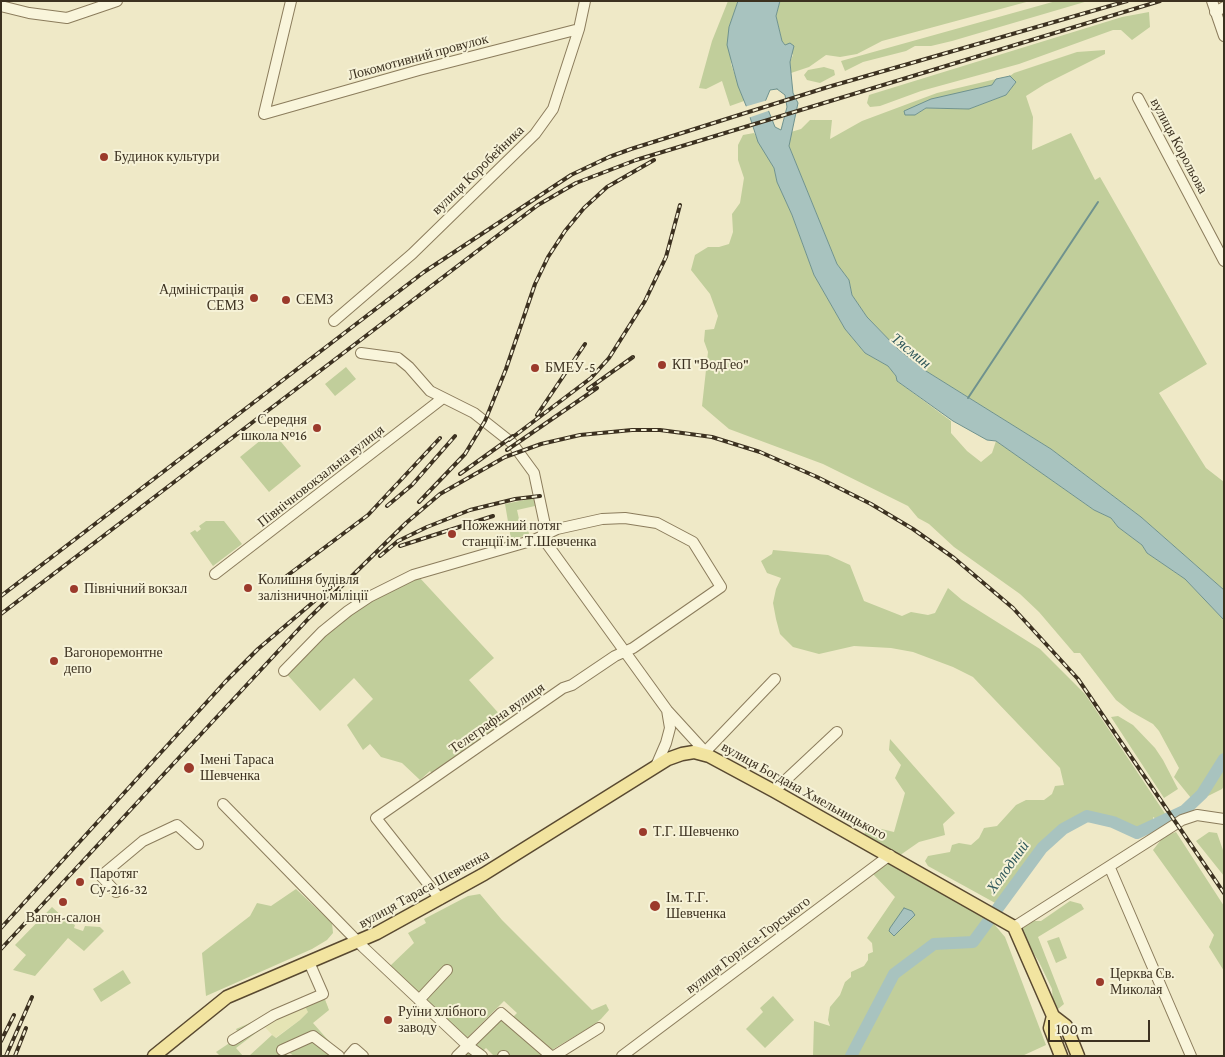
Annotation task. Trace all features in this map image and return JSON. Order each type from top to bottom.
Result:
[{"type":"main road","name":"вулиця Тараса Шевченка","points":[[162,1053],[227,997],[359,942],[440,898],[608,798],[656,766],[682,754],[694,752],[707,754]]},
{"type":"main road","name":"вулиця Богдана Хмельницького","points":[[707,754],[890,855],[1014,927]]},
{"type":"main road","points":[[1014,927],[1053,1016],[1066,1026],[1078,1056]]},
{"type":"main road","points":[[1053,1016],[1050,1028],[1062,1056]]},
{"type":"street","points":[[1,6],[29,13],[67,18],[117,1]]},
{"type":"street","name":"Локомотивний провулок","points":[[291,1],[264,114],[419,70],[579,29]]},
{"type":"street","name":"вулиця Коробейника","points":[[334,321],[412,254],[535,134],[553,109],[579,29],[585,1]]},
{"type":"street","points":[[1212,1],[1220,9],[1224,36]]},
{"type":"street","name":"вулиця Корольова","points":[[1138,98],[1224,261]]},
{"type":"street","points":[[284,671],[322,632],[369,597],[413,575],[542,537],[545,524],[534,473],[509,440],[474,413],[430,391],[409,367],[398,358],[360,353]]},
{"type":"street","name":"Північновокзальна вулиця","points":[[215,574],[442,398]]},
{"type":"street","name":"Телеграфна вулиця","points":[[440,898],[376,818],[563,688],[633,648],[721,587],[693,542],[657,523],[624,518],[602,519],[557,529],[542,537]]},
{"type":"street","name":"вулиця Богдана Хмельницького","points":[[542,537],[667,710],[707,754]]},
{"type":"street","points":[[707,754],[775,679]]},
{"type":"street","points":[[656,766],[670,728],[667,710]]},
{"type":"street","points":[[774,791],[837,732]]},
{"type":"street","points":[[223,804],[359,942],[467,1045],[482,1056]]},
{"type":"street","points":[[1014,927],[1110,868],[1182,820],[1197,815],[1224,819]]},
{"type":"street","points":[[116,892],[101,876],[143,840],[177,826],[198,844]]},
{"type":"street","name":"вулиця Горліса-Горського","points":[[622,1056],[890,855]]},
{"type":"street","points":[[1110,868],[1191,1056]]},
{"type":"street","points":[[226,1035],[233,1040],[274,1015],[323,994],[309,962]]},
{"type":"street","points":[[419,1000],[447,970]]},
{"type":"street","points":[[456,1056],[501,1012],[552,1056],[598,1028]]},
{"type":"street","points":[[282,1050],[313,1036],[339,1056]]},
{"type":"green space","points":[[728,1],[738,1],[729,27],[731,64],[744,101],[730,106],[722,81],[706,89],[699,88],[712,41]]},
{"type":"green space","points":[[780,1],[1030,1],[882,41],[857,54],[840,57],[826,55],[809,67],[791,73],[790,62],[793,55],[782,41],[776,16]]},
{"type":"green space","points":[[1056,1],[1088,1],[952,41],[931,46],[915,46],[906,51],[863,62],[845,71],[841,61]]},
{"type":"green space","points":[[1149,12],[1150,27],[1132,40],[1121,30],[1113,30],[1019,64],[921,91],[880,106],[870,107],[867,103],[869,95],[1122,17]]},
{"type":"green space","points":[[1105,50],[1105,54],[1045,84],[1026,96],[1033,117],[1032,150],[1071,133],[1095,180],[1100,177],[1207,364],[1159,393],[1206,468],[1224,482],[1224,590],[1141,517],[1051,449],[926,371],[898,349],[867,317],[852,295],[849,280],[837,264],[789,146],[791,132],[801,129],[810,120],[832,120],[830,139],[862,121],[937,93],[996,79],[992,85],[959,94],[905,115],[915,115],[926,108],[969,109],[1006,95],[1016,82],[1010,76],[1014,73],[1077,52]]},
{"type":"green space","points":[[824,67],[834,70],[835,75],[820,83],[807,80],[804,75],[808,70]]},
{"type":"green space","points":[[754,133],[774,168],[777,182],[792,215],[814,275],[845,329],[865,353],[888,366],[896,376],[897,381],[951,421],[951,433],[967,451],[981,462],[992,453],[996,441],[1094,510],[1111,518],[1118,527],[1142,545],[1147,553],[1185,579],[1224,620],[1224,786],[1222,789],[1202,799],[1191,798],[1174,777],[1179,768],[1159,731],[1153,724],[1130,711],[1116,700],[1080,653],[1074,653],[1039,612],[1020,594],[954,547],[929,524],[918,518],[908,506],[823,464],[729,429],[702,406],[708,352],[704,341],[705,330],[714,329],[718,316],[710,294],[691,270],[695,255],[708,247],[719,247],[729,244],[733,232],[732,214],[740,203],[744,178],[738,160],[738,145],[743,135]]},
{"type":"green space","points":[[346,367],[356,379],[335,396],[325,384]]},
{"type":"green space","points":[[272,431],[301,466],[269,492],[240,457]]},
{"type":"green space","points":[[534,498],[535,506],[517,510],[521,528],[528,527],[529,535],[511,539],[505,504]]},
{"type":"green space","points":[[206,521],[224,521],[242,544],[213,566],[190,533],[201,529],[199,526]]},
{"type":"green space","points":[[773,550],[828,555],[850,565],[864,601],[902,616],[911,612],[928,615],[935,613],[948,588],[962,600],[1040,649],[1085,694],[1166,815],[1165,821],[1158,823],[1158,820],[1153,817],[1153,821],[1145,827],[1132,828],[1101,816],[1086,814],[1068,823],[1035,850],[1035,857],[1003,901],[997,904],[928,866],[925,861],[928,856],[950,852],[952,845],[959,843],[971,845],[979,838],[984,828],[997,826],[1016,805],[1026,800],[1044,800],[1052,794],[1055,786],[1064,785],[1060,768],[973,677],[953,667],[913,652],[891,648],[854,646],[819,654],[793,647],[780,634],[773,603],[781,578],[767,573],[761,561],[772,554]]},
{"type":"green space","points":[[419,577],[494,658],[469,680],[510,726],[435,778],[430,771],[420,780],[402,763],[381,757],[370,744],[363,750],[347,725],[373,699],[354,678],[320,711],[284,671],[348,611]]},
{"type":"green space","points":[[1118,716],[1133,725],[1155,748],[1178,789],[1164,798],[1111,717]]},
{"type":"green space","points":[[890,739],[955,813],[943,824],[945,835],[919,842],[896,858],[861,839],[869,826],[894,832],[905,793],[895,778],[901,765],[889,750]]},
{"type":"green space","points":[[1176,832],[1224,906],[1224,971],[1209,947],[1214,935],[1153,850],[1164,836]]},
{"type":"green space","points":[[1209,832],[1217,833],[1224,853],[1224,876],[1196,841]]},
{"type":"green space","points":[[887,863],[994,924],[1005,937],[1046,1045],[1022,1056],[813,1056],[814,1021],[830,1026],[828,1020],[830,1007],[840,995],[845,982],[851,977],[851,972],[864,966],[868,960],[868,954],[873,952],[872,943],[867,938],[895,897],[873,874]]},
{"type":"green space","points":[[296,889],[332,923],[333,933],[327,940],[312,949],[206,996],[202,953],[250,916],[257,903],[271,906]]},
{"type":"green space","points":[[480,894],[502,920],[592,1010],[606,1004],[609,1010],[601,1019],[550,1051],[513,1017],[517,1013],[504,1001],[465,1040],[390,966],[414,943],[408,933],[426,923],[424,919],[468,896]]},
{"type":"green space","points":[[1070,901],[1081,904],[1084,909],[1038,937],[1064,1004],[1058,1009],[1053,1002],[1052,989],[1039,962],[1021,933],[1023,928],[1034,921],[1041,921]]},
{"type":"green space","points":[[52,907],[66,920],[75,925],[74,928],[83,931],[85,926],[100,927],[104,931],[84,951],[68,938],[35,976],[13,970],[26,955],[15,945]]},
{"type":"green space","points":[[1059,937],[1067,958],[1056,963],[1047,941]]},
{"type":"green space","points":[[123,970],[131,983],[101,1002],[93,989]]},
{"type":"green space","points":[[323,994],[328,1008],[311,1009],[300,1020],[275,1038],[264,1026]]},
{"type":"green space","points":[[773,996],[794,1020],[765,1048],[746,1029],[763,1012],[760,1008]]},
{"type":"green space","points":[[324,997],[329,1010],[313,1023],[342,1056],[294,1056],[288,1052],[286,1056],[249,1056],[272,1035],[276,1038],[300,1020],[308,1012],[305,1006]]},
{"type":"green space","points":[[294,1004],[236,1048],[243,1056],[220,1056],[216,1052],[240,1036],[236,1029]]},
{"type":"green space","points":[[498,1019],[505,1020],[551,1056],[494,1056],[486,1048],[478,1056],[457,1056]]},
{"type":"water","points":[[738,1],[780,1],[776,16],[782,41],[785,45],[790,43],[794,46],[790,62],[793,93],[798,103],[789,146],[837,264],[849,280],[852,295],[867,317],[898,349],[926,371],[1051,449],[1141,517],[1224,590],[1224,620],[1185,579],[1147,553],[1142,545],[1118,527],[1111,518],[1094,510],[996,441],[987,440],[953,421],[897,381],[896,376],[888,366],[865,353],[845,329],[814,275],[792,215],[777,182],[774,168],[758,142],[738,86],[727,45],[729,27]],"holes":[[[777,89],[785,95],[787,107],[781,130],[775,127],[765,102],[770,90]]]},
{"type":"water","points":[[1010,76],[1016,82],[1006,95],[969,109],[926,108],[915,115],[905,115],[904,111],[931,99],[992,85],[996,79]]},
{"type":"water","points":[[904,908],[912,911],[915,915],[894,936],[889,931],[890,928]]},
{"type":"pier","points":[[768,100],[771,110],[748,118],[744,107]]},
{"type":"waterway","points":[[968,398],[1098,202]]},
{"type":"waterway","name":"Холодний","points":[[851,1056],[894,974],[934,944],[973,942],[1042,848],[1063,829],[1087,816],[1113,822],[1137,833],[1184,811],[1202,794],[1224,759]]},
{"type":"railway","points":[[1,596],[424,272],[571,175],[631,149],[828,87],[1127,1]]},
{"type":"railway","points":[[1,614],[538,205],[576,183],[636,160],[1160,1]]},
{"type":"railway","points":[[419,502],[465,454],[485,421],[506,369],[535,284],[548,257],[565,231],[584,208],[607,187],[654,160]]},
{"type":"railway","points":[[509,440],[591,378],[609,358],[645,301],[666,257],[680,205]]},
{"type":"railway","points":[[537,415],[585,344]]},
{"type":"railway","points":[[588,389],[633,357]]},
{"type":"railway","points":[[507,450],[597,388]]},
{"type":"railway","points":[[1,949],[309,618],[406,523],[440,494],[505,457],[541,444],[580,435],[632,430],[660,430],[712,437],[760,452],[817,477],[871,504],[913,529],[954,558],[1013,608],[1078,679],[1224,893]]},
{"type":"railway","points":[[387,506],[412,485],[455,436]]},
{"type":"railway","points":[[460,474],[513,436]]},
{"type":"railway","points":[[284,578],[368,515],[440,438]]},
{"type":"railway","points":[[380,556],[398,541],[470,510],[515,499],[540,496]]},
{"type":"railway","points":[[400,546],[493,516]]},
{"type":"railway","points":[[1,928],[226,681],[258,649],[331,587]]},
{"type":"railway","points":[[6,1056],[32,997]]},
{"type":"railway","points":[[1,1041],[14,1015]]},
{"type":"railway","points":[[15,1056],[26,1028]]},
{"type":"place","name":"Будинок культури","points":[[104,157]]},
{"type":"place","name":"Адміністрація СЕМЗ","points":[[254,298]]},
{"type":"place","name":"СЕМЗ","points":[[286,300]]},
{"type":"place","name":"КП \"ВодГео\"","points":[[662,365]]},
{"type":"place","name":"БМЕУ-5","points":[[535,368]]},
{"type":"place","name":"Середня школа №16","points":[[317,428]]},
{"type":"place","name":"Пожежний потяг станції ім. Т.Шевченка","points":[[452,534]]},
{"type":"place","name":"Колишня будівля залізничної міліції","points":[[248,588]]},
{"type":"place","name":"Північний вокзал","points":[[74,589]]},
{"type":"place","name":"Вагоноремонтне депо","points":[[54,661]]},
{"type":"place","name":"Імені Тараса Шевченка","points":[[189,768]]},
{"type":"place","name":"Т.Г. Шевченко","points":[[643,832]]},
{"type":"place","name":"Паротяг Су-216-32","points":[[80,882]]},
{"type":"place","name":"Вагон-салон","points":[[63,902]]},
{"type":"place","name":"Ім. Т.Г. Шевченка","points":[[655,906]]},
{"type":"place","name":"Церква Св. Миколая","points":[[1100,982]]},
{"type":"place","name":"Руїни хлібного заводу","points":[[388,1020]]},
{"type":"water label","name":"Тясмин","points":[[911,351]]}]
